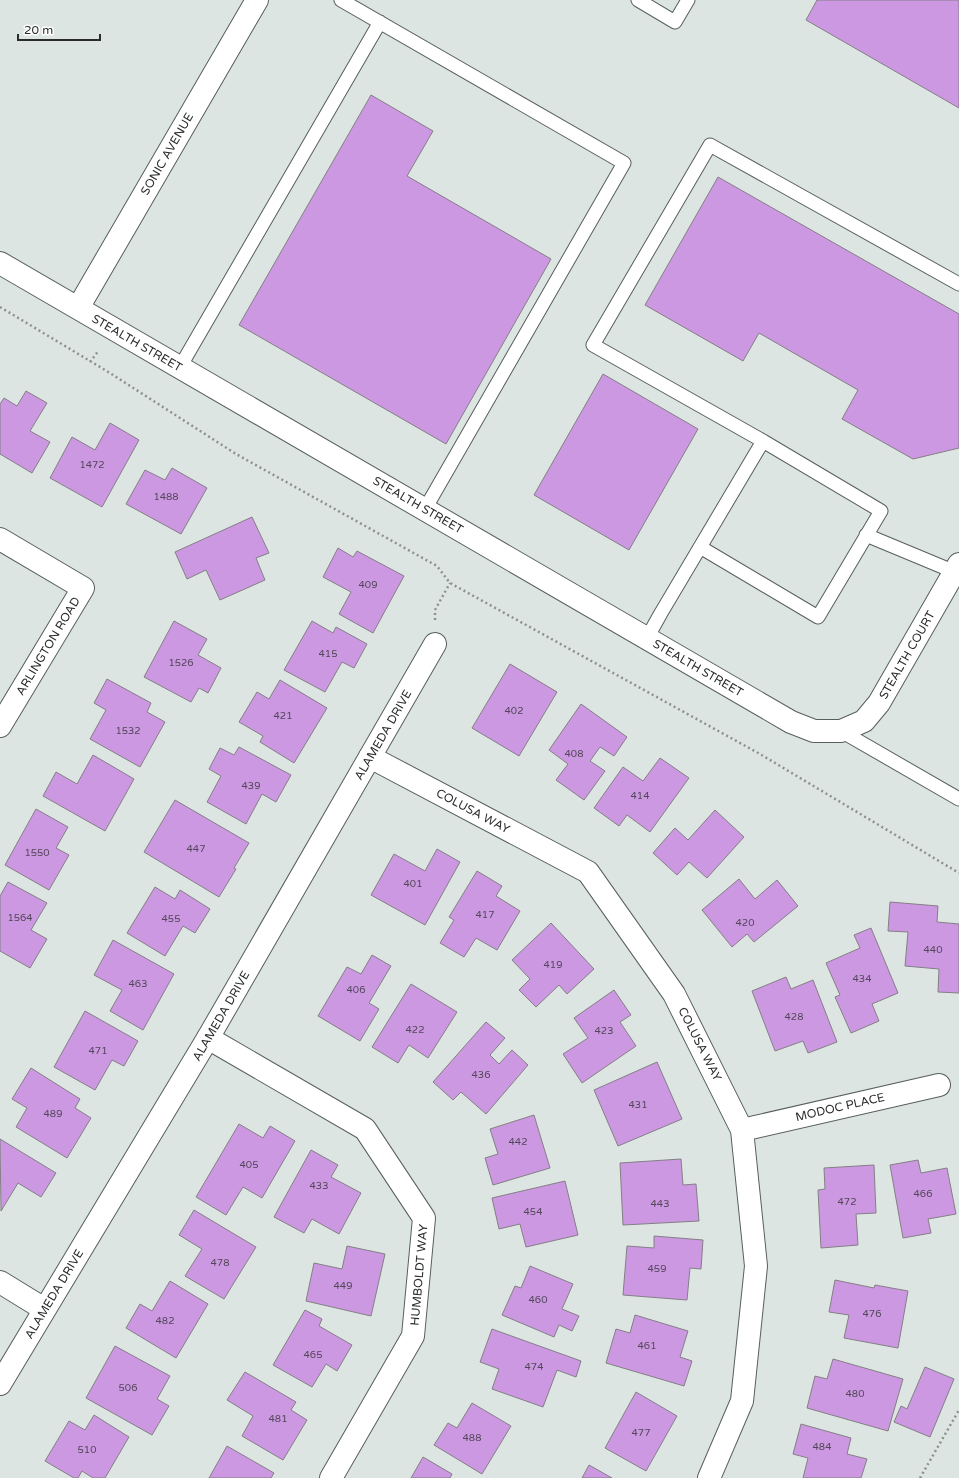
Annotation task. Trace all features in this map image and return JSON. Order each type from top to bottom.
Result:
[{"type":"street","name":"SONIC AVENUE","points":[[78,308],[257,0]]},
{"type":"street","name":"STEALTH STREET","points":[[0,263],[791,722],[814,731],[841,731]]},
{"type":"street","name":"ARLINGTON ROAD","points":[[0,539],[83,588],[0,726]]},
{"type":"street","name":"STEALTH COURT","points":[[841,731],[864,721],[879,703],[957,568]]},
{"type":"street","name":"ALAMEDA DRIVE","points":[[0,1384],[208,1038],[435,644]]},
{"type":"street","name":"COLUSA WAY","points":[[370,757],[588,872],[674,994],[742,1130],[756,1266],[742,1401],[709,1478]]},
{"type":"street","name":"HUMBOLDT WAY","points":[[208,1038],[365,1129],[424,1218],[414,1336],[331,1478]]},
{"type":"street","name":"MODOC PLACE","points":[[742,1130],[939,1085]]},
{"type":"street","points":[[0,1282],[44,1309]]},
{"type":"lane","points":[[341,0],[624,163],[425,509]]},
{"type":"lane","points":[[638,0],[675,22],[688,0]]},
{"type":"lane","points":[[180,367],[380,22]]},
{"type":"lane","points":[[700,547],[818,617],[881,510],[763,441],[593,345],[710,146],[959,284]]},
{"type":"lane","points":[[647,638],[763,441]]},
{"type":"lane","points":[[866,535],[957,568]]},
{"type":"lane","points":[[841,731],[959,799]]},
{"type":"path","points":[[0,307],[110,373],[236,454],[437,566],[450,582],[760,754],[959,874]]},
{"type":"path","points":[[435,644],[435,610],[450,582]]},
{"type":"path","points":[[920,1478],[959,1410]]},
{"type":"building","points":[[817,0],[959,0],[959,108],[806,20]]},
{"type":"building","points":[[371,95],[433,131],[407,176],[551,259],[446,444],[239,325]]},
{"type":"building","points":[[718,177],[959,314],[959,448],[913,459],[842,419],[858,390],[759,333],[743,361],[645,305]]},
{"type":"building","points":[[603,374],[698,429],[629,550],[534,495]]},
{"type":"building","points":[[26,391],[47,403],[30,431],[50,442],[32,473],[0,454],[0,404],[4,398],[17,406]]},
{"type":"building","points":[[110,423],[139,440],[102,507],[50,478],[72,437],[95,450]]},
{"type":"building","points":[[172,468],[207,488],[181,534],[126,504],[145,470],[165,480]]},
{"type":"building","points":[[252,517],[269,553],[256,558],[265,580],[220,600],[206,570],[187,579],[175,552]]},
{"type":"building","points":[[338,548],[353,557],[357,551],[404,576],[373,633],[339,614],[351,592],[323,577]]},
{"type":"building","points":[[174,621],[207,639],[198,655],[221,668],[208,693],[199,688],[191,702],[144,677]]},
{"type":"building","points":[[312,621],[333,633],[336,627],[367,644],[354,668],[342,662],[325,692],[284,670]]},
{"type":"building","points":[[510,664],[557,692],[519,756],[472,728]]},
{"type":"building","points":[[107,679],[151,703],[147,712],[165,722],[140,767],[90,739],[106,710],[94,703]]},
{"type":"building","points":[[280,680],[327,708],[294,763],[260,742],[263,736],[239,722],[257,692],[269,699]]},
{"type":"building","points":[[581,704],[627,737],[614,756],[600,747],[590,761],[605,771],[584,800],[556,780],[568,764],[549,750]]},
{"type":"building","points":[[239,747],[291,775],[276,802],[262,794],[246,824],[207,802],[221,776],[209,769],[220,748],[234,755]]},
{"type":"building","points":[[93,755],[134,779],[105,831],[43,796],[56,772],[77,784]]},
{"type":"building","points":[[660,758],[689,778],[650,832],[627,815],[619,826],[594,808],[623,767],[643,781]]},
{"type":"building","points":[[175,800],[249,843],[234,868],[236,869],[219,897],[144,852]]},
{"type":"building","points":[[36,809],[68,827],[56,848],[69,855],[49,890],[5,865]]},
{"type":"building","points":[[715,810],[744,837],[707,878],[689,862],[677,875],[653,853],[675,828],[688,840]]},
{"type":"building","points":[[437,849],[460,862],[425,925],[371,895],[394,854],[425,871]]},
{"type":"building","points":[[477,871],[502,886],[496,896],[520,911],[497,950],[476,938],[464,957],[440,943],[454,920],[449,917]]},
{"type":"building","points":[[739,879],[755,899],[777,880],[798,906],[754,942],[747,934],[732,947],[702,910]]},
{"type":"building","points":[[8,882],[47,903],[31,930],[47,939],[30,968],[0,951],[0,896]]},
{"type":"building","points":[[155,887],[175,899],[180,890],[210,909],[195,933],[183,926],[165,956],[127,933]]},
{"type":"building","points":[[890,902],[938,906],[937,922],[959,924],[959,993],[938,992],[939,969],[905,966],[908,932],[888,931]]},
{"type":"building","points":[[551,923],[594,969],[567,994],[559,985],[536,1007],[519,990],[530,979],[512,960]]},
{"type":"building","points":[[871,928],[898,993],[872,1004],[879,1021],[851,1033],[835,997],[840,995],[826,963],[860,948],[854,935]]},
{"type":"building","points":[[113,940],[174,974],[143,1030],[110,1011],[122,990],[94,975]]},
{"type":"building","points":[[372,955],[391,966],[369,1003],[379,1009],[360,1041],[318,1016],[347,967],[361,974]]},
{"type":"building","points":[[786,977],[791,989],[813,980],[837,1042],[808,1053],[803,1041],[775,1051],[752,991]]},
{"type":"building","points":[[411,984],[457,1012],[428,1058],[409,1045],[398,1063],[372,1047]]},
{"type":"building","points":[[614,990],[631,1015],[620,1022],[636,1046],[582,1083],[563,1054],[588,1038],[574,1018]]},
{"type":"building","points":[[85,1011],[138,1041],[124,1066],[112,1060],[95,1090],[54,1067]]},
{"type":"building","points":[[486,1022],[505,1038],[490,1055],[499,1064],[512,1050],[528,1065],[486,1114],[461,1092],[453,1100],[433,1082]]},
{"type":"building","points":[[657,1062],[682,1119],[618,1146],[594,1090]]},
{"type":"building","points":[[31,1068],[80,1099],[75,1108],[91,1118],[67,1158],[16,1127],[27,1108],[12,1099]]},
{"type":"building","points":[[534,1115],[550,1168],[493,1185],[485,1158],[498,1154],[490,1129]]},
{"type":"building","points":[[239,1124],[263,1138],[270,1126],[295,1141],[262,1198],[243,1187],[226,1215],[196,1197]]},
{"type":"building","points":[[0,1139],[56,1173],[41,1197],[18,1183],[1,1211]]},
{"type":"building","points":[[311,1150],[338,1165],[331,1177],[361,1193],[339,1234],[312,1219],[304,1233],[274,1217]]},
{"type":"building","points":[[681,1159],[683,1185],[696,1184],[699,1221],[623,1225],[620,1163]]},
{"type":"building","points":[[918,1160],[921,1173],[947,1168],[956,1214],[928,1219],[931,1233],[903,1238],[890,1165]]},
{"type":"building","points":[[874,1165],[876,1213],[856,1214],[858,1245],[821,1248],[818,1190],[825,1189],[824,1168]]},
{"type":"building","points":[[565,1181],[578,1235],[526,1247],[520,1224],[499,1229],[492,1198]]},
{"type":"building","points":[[194,1210],[256,1247],[224,1299],[185,1276],[202,1249],[179,1235]]},
{"type":"building","points":[[654,1236],[703,1240],[701,1269],[690,1268],[687,1300],[623,1295],[627,1246],[654,1248]]},
{"type":"building","points":[[347,1246],[385,1254],[371,1316],[306,1301],[314,1263],[342,1269]]},
{"type":"building","points":[[530,1266],[573,1284],[562,1309],[579,1316],[572,1331],[559,1325],[554,1337],[502,1315],[515,1286],[521,1288]]},
{"type":"building","points":[[835,1280],[874,1288],[875,1285],[908,1291],[898,1348],[844,1338],[849,1315],[829,1312]]},
{"type":"building","points":[[170,1281],[208,1304],[176,1358],[126,1328],[140,1304],[152,1311]]},
{"type":"building","points":[[305,1310],[322,1319],[319,1326],[352,1345],[337,1371],[326,1364],[312,1387],[273,1365]]},
{"type":"building","points":[[635,1315],[688,1331],[680,1357],[692,1361],[684,1386],[606,1363],[616,1329],[630,1333]]},
{"type":"building","points":[[492,1329],[581,1361],[576,1377],[557,1370],[543,1407],[492,1389],[499,1369],[480,1362]]},
{"type":"building","points":[[115,1346],[170,1376],[157,1399],[169,1406],[152,1435],[86,1398]]},
{"type":"building","points":[[833,1359],[903,1379],[888,1431],[807,1408],[815,1376],[827,1379]]},
{"type":"building","points":[[925,1367],[954,1379],[930,1437],[894,1422],[901,1406],[907,1409]]},
{"type":"building","points":[[245,1372],[296,1402],[291,1410],[307,1420],[283,1460],[242,1436],[253,1416],[227,1400]]},
{"type":"building","points":[[636,1392],[677,1416],[646,1471],[605,1448]]},
{"type":"building","points":[[472,1403],[511,1426],[482,1474],[434,1445],[448,1423],[457,1428]]},
{"type":"building","points":[[94,1415],[129,1437],[105,1478],[93,1478],[82,1471],[78,1478],[74,1478],[45,1461],[69,1421],[85,1430]]},
{"type":"building","points":[[801,1424],[851,1438],[847,1454],[867,1459],[861,1478],[803,1478],[808,1458],[793,1454]]},
{"type":"building","points":[[227,1446],[274,1473],[271,1478],[209,1478]]},
{"type":"building","points":[[423,1457],[452,1474],[450,1478],[411,1478]]},
{"type":"building","points":[[589,1465],[612,1478],[582,1478]]}]
